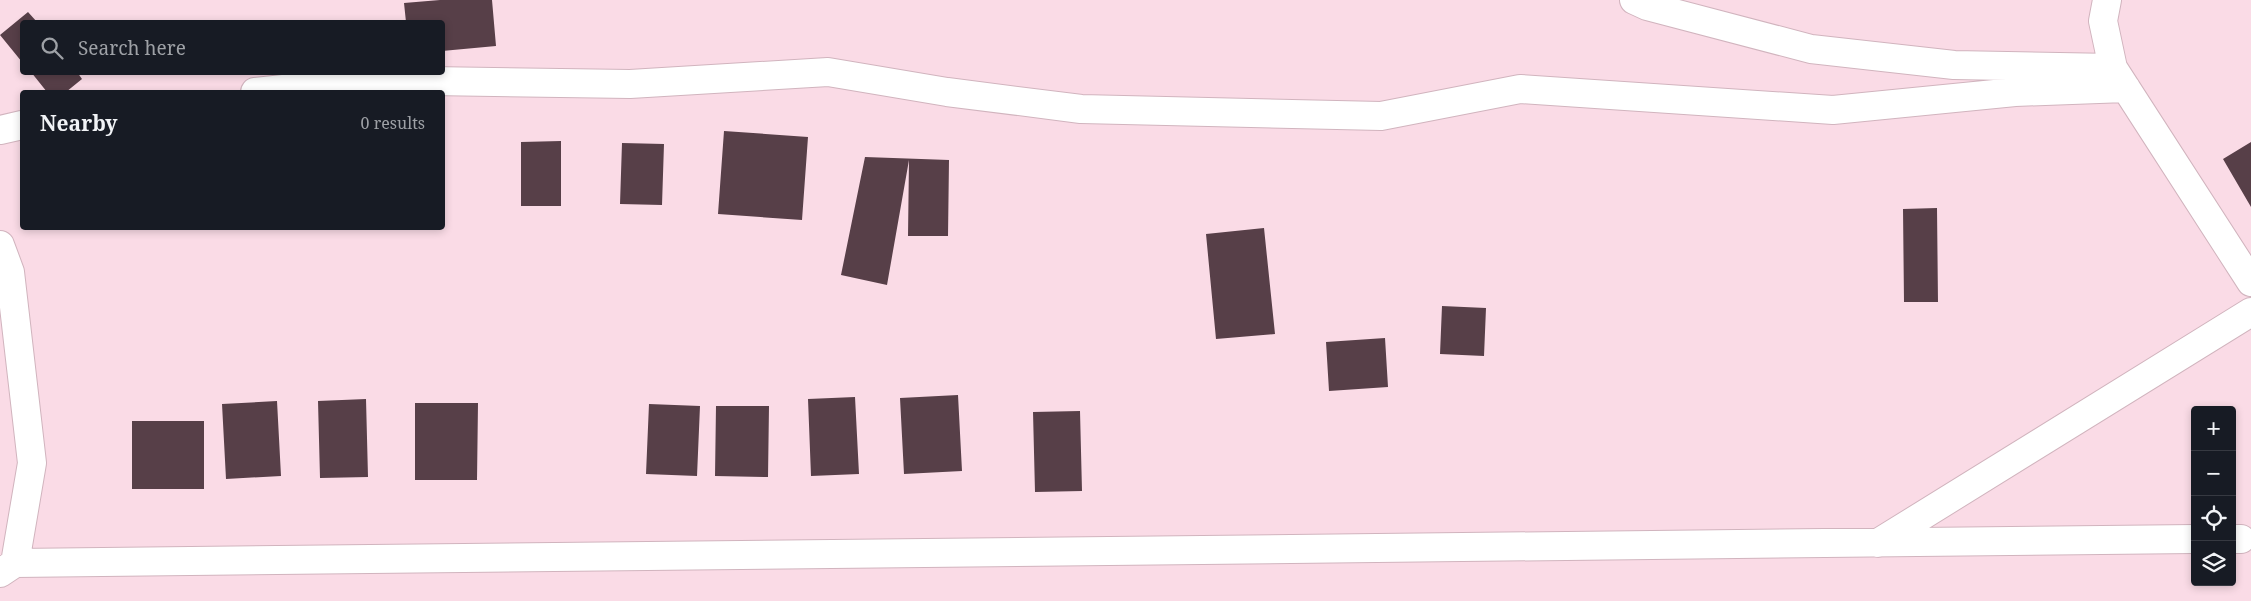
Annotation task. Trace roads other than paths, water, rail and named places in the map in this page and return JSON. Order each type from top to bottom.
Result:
[{"type":"street","points":[[1634,0],[1647,6],[1811,48],[1954,65],[2120,78]]},
{"type":"street","points":[[2106,0],[2103,21],[2120,78],[2251,282]]},
{"type":"street","points":[[274,90],[367,80],[630,84],[828,72],[947,92],[1081,109],[1380,116],[1520,89],[1833,110],[2014,92],[2120,78]]},
{"type":"street","points":[[0,130],[20,125]]},
{"type":"street","points":[[0,244],[10,272],[32,463],[8,568],[2191,539]]},
{"type":"street","points":[[1878,543],[2251,312]]}]
